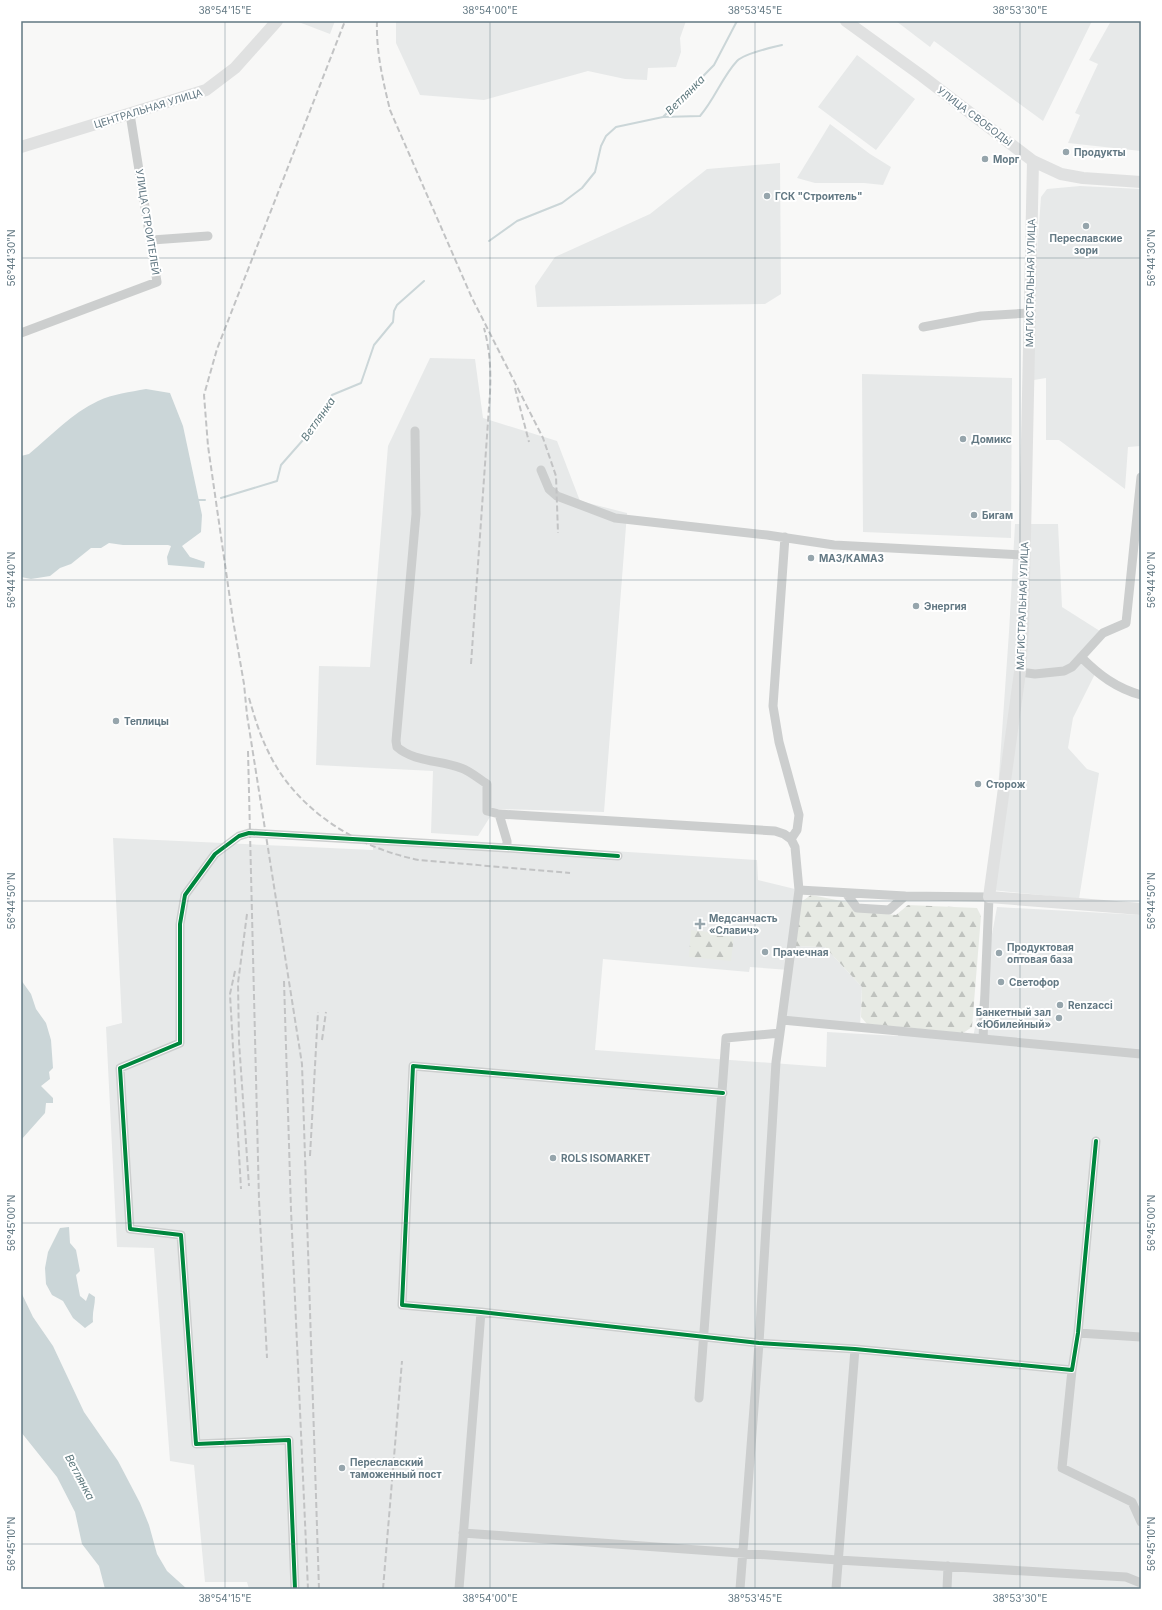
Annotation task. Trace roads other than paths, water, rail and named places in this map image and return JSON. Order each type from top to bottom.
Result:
[{"type":"main road","name":"УЛИЦА СВОБОДЫ","points":[[846,21],[922,76],[1033,161],[1061,174],[1083,178],[1141,182]]},
{"type":"main road","name":"ЦЕНТРАЛЬНАЯ УЛИЦА","points":[[21,147],[206,90],[235,68],[276,22]]},
{"type":"main road","name":"МАГИСТРАЛЬНАЯ УЛИЦА","points":[[989,897],[1020,672],[1023,628],[1033,161]]},
{"type":"main road","points":[[989,897],[1141,909]]},
{"type":"street","name":"УЛИЦА СТРОИТЕЛЕЙ","points":[[21,333],[158,282],[130,114]]},
{"type":"street","points":[[152,240],[208,236]]},
{"type":"street","points":[[922,327],[981,316],[1029,313]]},
{"type":"street","points":[[415,431],[416,514],[396,741],[397,747],[410,756],[463,768],[487,784],[487,810],[499,814],[776,831],[791,839],[794,847],[799,890],[776,1062],[759,1343],[740,1589]]},
{"type":"street","points":[[541,470],[549,489],[557,496],[615,518],[834,544],[1025,555]]},
{"type":"street","points":[[1020,672],[1036,674],[1064,671],[1072,667],[1103,633],[1126,624],[1141,477]]},
{"type":"street","points":[[785,537],[773,706],[779,742],[799,815],[798,830],[791,839]]},
{"type":"street","points":[[1081,657],[1095,671],[1119,688],[1141,695]]},
{"type":"street","points":[[499,814],[507,841],[507,848]]},
{"type":"street","points":[[295,1589],[289,1440],[196,1444],[181,1235],[130,1229],[120,1068],[180,1043],[180,924],[185,896],[215,854],[239,836],[250,833],[618,856]]},
{"type":"street","points":[[799,890],[905,896],[989,897],[983,1039]]},
{"type":"street","points":[[846,893],[857,908],[889,910],[905,896]]},
{"type":"street","points":[[782,1020],[1141,1054]]},
{"type":"street","points":[[699,1398],[702,1337],[723,1093],[726,1038],[780,1032]]},
{"type":"street","points":[[723,1093],[413,1066],[402,1305],[481,1312],[759,1343],[855,1350],[1072,1370]]},
{"type":"street","points":[[1096,1142],[1078,1333],[1072,1370],[1062,1468],[1132,1502],[1141,1522]]},
{"type":"street","points":[[459,1589],[481,1312]]},
{"type":"street","points":[[1078,1333],[1141,1337]]},
{"type":"street","points":[[836,1589],[855,1350]]},
{"type":"street","points":[[464,1533],[838,1560],[1126,1577],[1141,1583]]},
{"type":"street","points":[[947,1589],[948,1566]]},
{"type":"water","points":[[146,389],[170,393],[183,426],[202,515],[201,532],[182,546],[190,557],[205,562],[204,568],[168,565],[167,557],[171,546],[168,545],[123,545],[109,543],[101,548],[91,548],[71,564],[60,568],[50,576],[31,579],[21,577],[21,456],[29,454],[71,418],[88,406],[110,397]]},
{"type":"water","points":[[21,980],[31,994],[36,1009],[46,1023],[51,1040],[53,1068],[49,1072],[50,1079],[41,1086],[53,1098],[53,1103],[46,1103],[45,1113],[21,1140]]},
{"type":"water","points":[[69,1227],[70,1243],[76,1250],[80,1271],[76,1275],[80,1296],[86,1301],[89,1293],[95,1297],[93,1322],[85,1328],[73,1318],[63,1301],[52,1295],[46,1284],[45,1268],[48,1252],[60,1228]]},
{"type":"water","points":[[21,1292],[33,1317],[53,1346],[84,1412],[118,1461],[140,1503],[149,1525],[157,1554],[167,1571],[187,1589],[105,1589],[99,1566],[82,1544],[75,1512],[57,1477],[21,1432]]},
{"type":"waterway","name":"Ветлянка","points":[[489,241],[517,221],[562,203],[582,188],[595,172],[601,146],[606,136],[616,127],[663,117],[714,65],[737,21]]},
{"type":"waterway","points":[[663,117],[700,116],[737,61],[752,53],[782,45]]},
{"type":"waterway","name":"Ветлянка","points":[[221,498],[277,481],[281,465],[310,432],[332,395],[361,383],[374,345],[393,322],[394,311],[397,305],[424,281]]},
{"type":"waterway","name":"Ветлянка","points":[[196,500],[205,500]]},
{"type":"railway","points":[[319,1589],[302,1064],[233,620],[208,446],[204,395],[217,349],[345,21]]},
{"type":"railway","points":[[377,21],[379,55],[390,110],[472,298],[543,438],[556,476],[558,533]]},
{"type":"railway","points":[[471,664],[490,393],[490,360],[484,328]]},
{"type":"railway","points":[[515,388],[529,442]]},
{"type":"railway","points":[[249,698],[267,749],[279,771],[293,790],[330,822],[351,835],[373,846],[419,860],[570,873]]},
{"type":"railway","points":[[248,751],[259,1200],[267,1358]]},
{"type":"railway","points":[[247,914],[238,983],[239,1042],[249,1186]]},
{"type":"railway","points":[[235,971],[230,994],[241,1189]]},
{"type":"railway","points":[[284,981],[291,1210],[308,1589]]},
{"type":"railway","points":[[310,1156],[318,1012]]},
{"type":"railway","points":[[322,1040],[326,1012]]},
{"type":"railway","points":[[383,1589],[402,1361]]},
{"type":"place","name":"Продукты","points":[[1066,152]]},
{"type":"place","name":"Морг","points":[[985,159]]},
{"type":"place","name":"ГСК \"Строитель\"","points":[[767,196]]},
{"type":"place","name":"Переславские зори","points":[[1086,226]]},
{"type":"place","name":"Домикс","points":[[963,439]]},
{"type":"place","name":"Бигам","points":[[974,515]]},
{"type":"place","name":"МАЗ/КАМАЗ","points":[[811,558]]},
{"type":"place","name":"Энергия","points":[[916,606]]},
{"type":"place","name":"Теплицы","points":[[116,721]]},
{"type":"place","name":"Сторож","points":[[978,784]]},
{"type":"place","name":"Медсанчасть «Славич»","points":[[700,924]]},
{"type":"place","name":"Прачечная","points":[[765,952]]},
{"type":"place","name":"Продуктовая оптовая база","points":[[999,953]]},
{"type":"place","name":"Светофор","points":[[1001,982]]},
{"type":"place","name":"Renzacci","points":[[1060,1005]]},
{"type":"place","name":"Банкетный зал «Юбилейный»","points":[[1059,1018]]},
{"type":"place","name":"ROLS ISOMARKET","points":[[553,1158]]},
{"type":"place","name":"Переславский таможенный пост","points":[[342,1468]]}]
